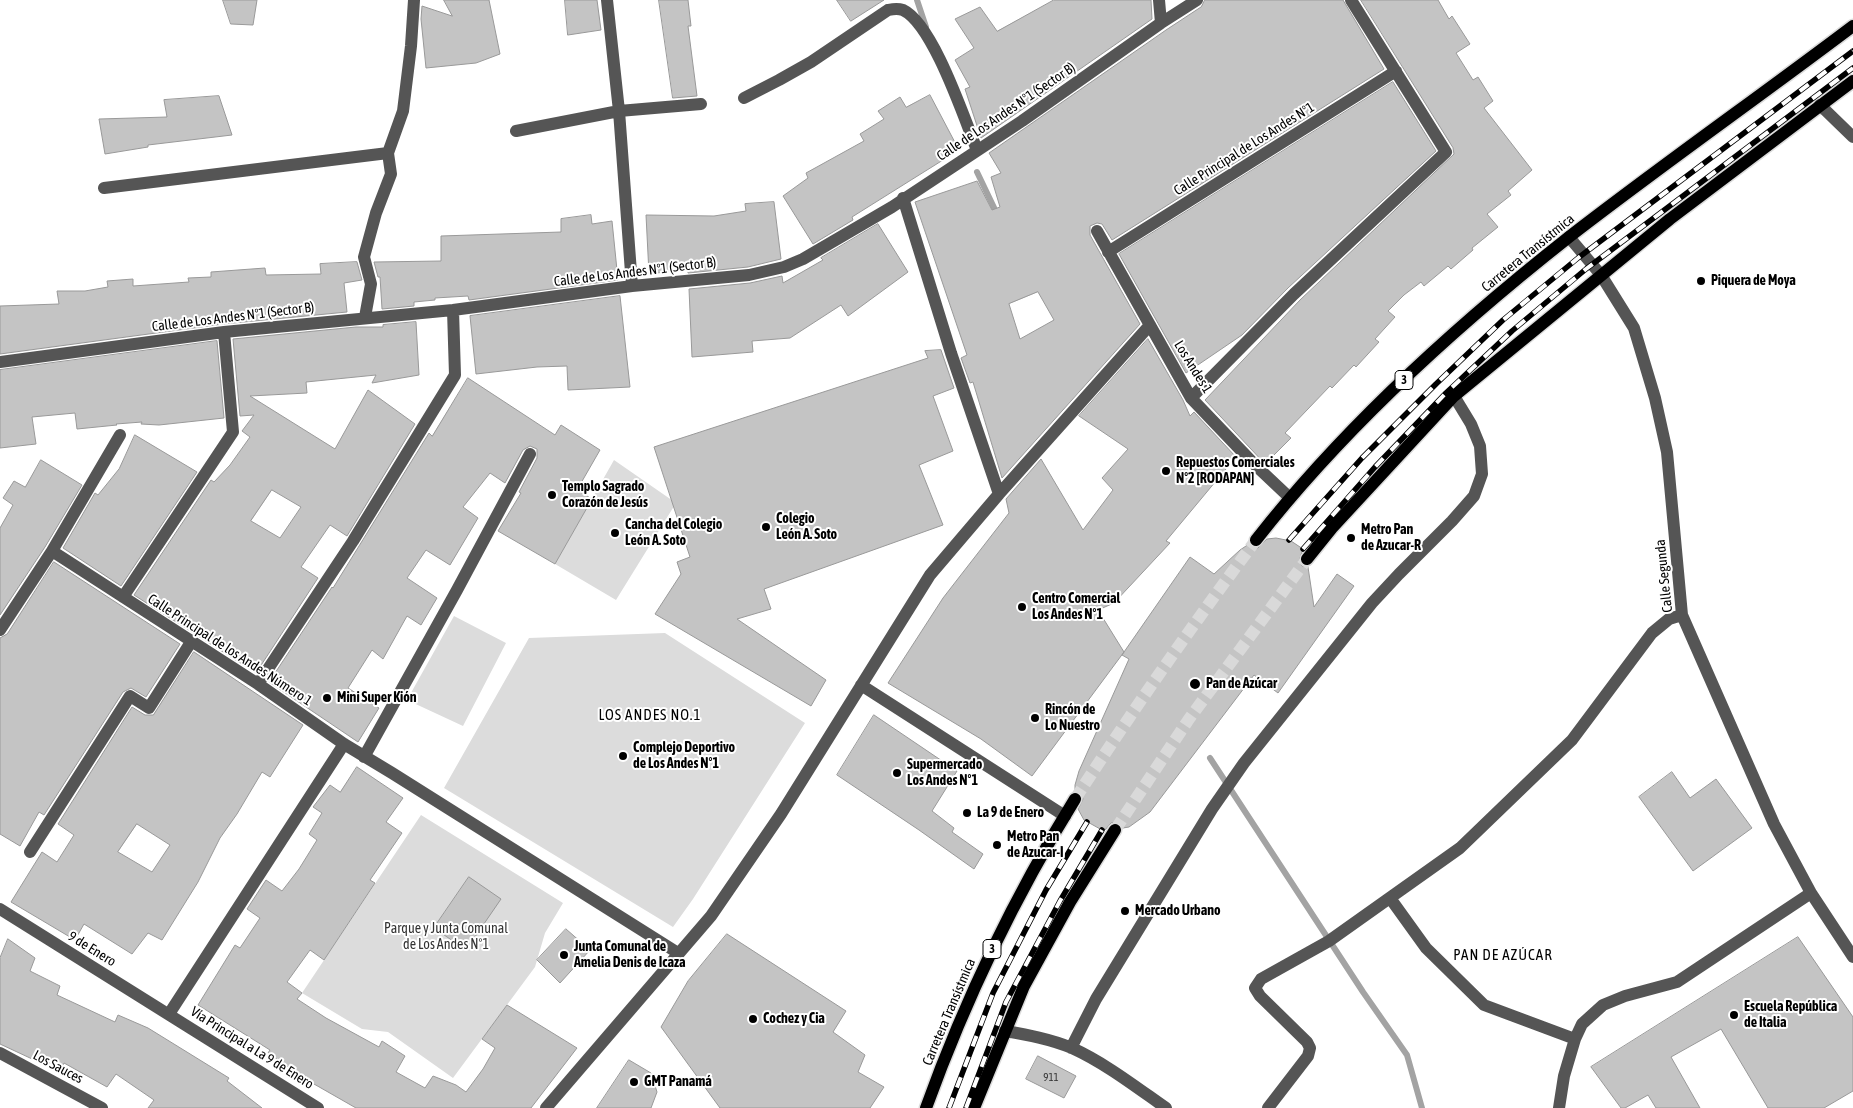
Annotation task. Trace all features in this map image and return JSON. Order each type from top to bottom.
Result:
[{"type":"main road","name":"Carretera Transístmica","points":[[1256,540],[1290,498],[1382,399],[1497,297],[1569,237],[1853,26]]},
{"type":"main road","points":[[1307,559],[1332,528],[1454,396],[1670,219],[1853,81]]},
{"type":"main road","name":"Carretera Transístmica","points":[[926,1108],[960,1018],[996,940],[1076,798]]},
{"type":"main road","points":[[974,1108],[1029,978],[1070,902],[1115,830]]},
{"type":"street","points":[[365,317],[371,284],[364,257],[376,213],[391,174],[388,153],[403,111],[411,46],[414,0]]},
{"type":"street","points":[[607,0],[619,111],[632,286]]},
{"type":"street","points":[[1158,0],[1161,23]]},
{"type":"street","name":"Calle de Los Andes N°1 (Sector B)","points":[[0,362],[224,332],[453,310],[632,286],[749,275],[784,267],[803,259],[904,198],[1022,122],[1161,23],[1197,0]]},
{"type":"street","points":[[1191,398],[1294,294],[1446,152],[1351,0]]},
{"type":"street","points":[[744,98],[811,62],[888,10],[896,8],[904,11],[924,30],[939,59],[977,150]]},
{"type":"street","name":"Calle Principal de Los Andes N°1","points":[[1108,252],[1396,71]]},
{"type":"street","points":[[516,130],[619,111],[701,104]]},
{"type":"street","points":[[1820,105],[1853,137]]},
{"type":"street","points":[[104,188],[388,153]]},
{"type":"street","points":[[904,198],[951,353],[999,494]]},
{"type":"street","name":"Los Andes 1","points":[[1097,231],[1191,398],[1290,498]]},
{"type":"street","name":"Calle Segunda","points":[[1569,237],[1601,275],[1634,328],[1655,398],[1667,452],[1682,615],[1774,824],[1811,893],[1853,957]]},
{"type":"street","points":[[258,684],[353,540],[455,375],[453,310]]},
{"type":"street","points":[[546,1108],[711,916],[782,814],[930,574],[1150,325]]},
{"type":"street","points":[[123,598],[233,432],[224,332]]},
{"type":"street","points":[[1071,1048],[1096,998],[1212,809],[1244,763],[1372,603],[1474,496],[1482,474],[1480,446],[1471,424],[1454,396]]},
{"type":"street","points":[[0,630],[52,551],[120,435]]},
{"type":"street","points":[[364,757],[530,454]]},
{"type":"street","name":"Calle Principal de los Andes Número 1","points":[[52,551],[258,684],[364,757],[678,953]]},
{"type":"street","points":[[1268,1108],[1308,1056],[1310,1048],[1307,1042],[1260,996],[1255,988],[1261,979],[1329,941],[1467,842],[1572,740],[1652,633],[1669,619],[1682,615]]},
{"type":"street","points":[[30,852],[130,696],[149,708],[191,642]]},
{"type":"street","points":[[861,685],[1065,816]]},
{"type":"street","points":[[169,1014],[344,744]]},
{"type":"street","points":[[1559,1108],[1564,1076],[1575,1039],[1582,1024],[1603,1005],[1625,996],[1676,982],[1811,893]]},
{"type":"street","points":[[1390,898],[1426,948],[1484,1005],[1575,1039]]},
{"type":"street","name":"9 de Enero","points":[[0,909],[169,1014]]},
{"type":"street","name":"Vía Principal a La 9 de Enero","points":[[169,1014],[318,1108]]},
{"type":"street","points":[[1005,1031],[1039,1037],[1088,1056],[1166,1108]]},
{"type":"street","name":"Los Sauces","points":[[0,1053],[102,1108]]},
{"type":"green space","name":"Cancha del Colegio León A. Soto","points":[[614,460],[676,503],[616,600],[555,564]]},
{"type":"green space","points":[[454,616],[506,643],[463,726],[407,700]]},
{"type":"green space","name":"Complejo Deportivo de Los Andes N°1","points":[[665,633],[805,723],[693,899],[673,927],[444,788],[529,638]]},
{"type":"green space","name":"Parque y Junta Comunal de Los Andes N°1","points":[[421,815],[563,903],[545,933],[535,967],[453,1078],[388,1032],[362,1029],[302,993]]},
{"type":"building","points":[[223,0],[257,0],[253,25],[231,24]]},
{"type":"building","points":[[444,0],[489,0],[500,54],[476,63],[426,68],[421,19],[422,6],[452,16]]},
{"type":"building","points":[[565,0],[597,0],[601,30],[568,35]]},
{"type":"building","points":[[659,0],[688,0],[691,26],[688,26],[697,96],[673,98]]},
{"type":"building","points":[[837,0],[884,0],[851,21]]},
{"type":"building","points":[[1054,0],[1151,0],[1152,19],[981,138],[965,89],[970,87],[955,60],[974,48],[955,19],[980,7],[997,31]]},
{"type":"building","points":[[1205,0],[1343,0],[1384,69],[1112,240],[1102,224],[1097,223],[1090,226],[1090,235],[1140,324],[1002,478],[973,382],[970,383],[961,358],[967,355],[915,202],[977,181],[992,210],[1000,207],[991,177],[1001,173],[989,153],[1201,7]],"holes":[[[1038,292],[1054,320],[1020,339],[1009,304]]]},
{"type":"building","points":[[1361,0],[1438,0],[1449,19],[1452,16],[1470,44],[1456,53],[1473,80],[1478,77],[1493,101],[1484,108],[1532,170],[1508,191],[1511,195],[1487,214],[1498,227],[1472,248],[1473,250],[1451,269],[1448,266],[1424,286],[1421,282],[1388,311],[1395,317],[1375,339],[1379,342],[1356,367],[1354,365],[1332,388],[1330,386],[1285,433],[1291,438],[1265,464],[1205,400],[1300,300],[1454,154],[1453,148]]},
{"type":"building","points":[[1393,82],[1436,151],[1288,288],[1242,335],[1186,373],[1119,254]]},
{"type":"building","points":[[930,95],[959,150],[852,217],[853,220],[813,244],[783,196],[808,178],[806,173],[864,141],[860,134],[884,119],[878,111],[900,97],[906,107]]},
{"type":"building","points":[[219,96],[232,135],[148,145],[148,147],[105,154],[99,119],[167,117],[164,100]]},
{"type":"building","points":[[774,202],[781,259],[748,267],[688,273],[688,269],[649,274],[646,215],[714,216],[746,211],[745,204]]},
{"type":"building","points":[[591,215],[592,224],[612,221],[618,280],[469,300],[468,296],[435,298],[435,300],[414,302],[414,306],[382,309],[380,277],[378,277],[374,262],[441,261],[441,236],[561,232],[561,219]]},
{"type":"building","points":[[878,224],[908,272],[848,316],[841,305],[790,338],[752,341],[753,352],[692,357],[689,289],[750,283],[782,276],[783,283],[823,260],[821,258]]},
{"type":"building","points":[[357,262],[362,280],[344,283],[347,312],[223,324],[0,354],[0,306],[59,304],[57,291],[85,291],[108,287],[107,281],[133,279],[133,286],[189,282],[188,278],[211,277],[211,272],[265,268],[266,275],[321,274],[320,264]]},
{"type":"building","points":[[620,296],[630,387],[568,390],[567,366],[537,367],[476,374],[470,316]]},
{"type":"building","points":[[416,322],[419,375],[372,383],[376,375],[306,382],[307,393],[250,396],[335,449],[368,390],[415,424],[347,536],[330,525],[301,567],[318,578],[256,673],[134,595],[211,480],[214,482],[230,465],[250,437],[242,431],[254,415],[240,416],[233,339],[356,327],[383,327],[383,325]],"holes":[[[272,490],[301,507],[280,538],[251,521]]]},
{"type":"building","points":[[1148,339],[1183,400],[1190,416],[1194,412],[1236,457],[1166,541],[1170,543],[1114,603],[1098,610],[1124,652],[1032,776],[981,739],[888,683],[943,598],[1009,513],[1006,499],[1041,459],[1083,530],[1113,490],[1102,478],[1128,449],[1079,416]]},
{"type":"building","points":[[217,341],[224,418],[159,425],[141,424],[142,422],[77,429],[75,413],[32,417],[36,444],[0,448],[0,370]]},
{"type":"building","points":[[941,350],[954,388],[933,396],[953,451],[919,465],[943,525],[764,589],[771,609],[737,619],[826,680],[811,706],[655,614],[681,574],[677,562],[690,557],[654,447],[928,358],[925,351]]},
{"type":"building","points":[[468,378],[555,435],[561,425],[600,450],[577,490],[592,499],[555,564],[498,531],[521,493],[519,492],[537,458],[537,449],[530,446],[523,450],[505,483],[490,473],[463,507],[478,518],[450,565],[426,550],[407,578],[437,598],[421,625],[407,616],[383,659],[372,650],[348,688],[379,708],[358,742],[269,682],[333,588],[429,433],[432,436]]},
{"type":"building","points":[[135,435],[197,472],[121,586],[63,548],[95,493],[98,495],[119,469]]},
{"type":"building","points":[[41,460],[82,485],[45,547],[0,615],[0,528],[13,505],[3,498],[14,481],[25,487]]},
{"type":"building","points":[[1276,538],[1291,541],[1303,549],[1299,561],[1302,566],[1308,567],[1314,607],[1337,574],[1354,586],[1278,693],[1254,675],[1150,812],[1129,827],[1123,828],[1120,823],[1115,822],[1111,823],[1105,830],[1102,830],[1084,820],[1078,809],[1083,799],[1080,792],[1075,791],[1079,771],[1129,659],[1122,655],[1190,557],[1214,574],[1249,544],[1254,548],[1258,548],[1267,539]]},
{"type":"building","points":[[54,562],[180,644],[146,697],[131,688],[123,692],[44,815],[39,812],[20,846],[0,834],[0,638],[7,634]]},
{"type":"building","points":[[194,652],[303,725],[270,777],[262,772],[220,838],[198,882],[162,940],[148,933],[132,954],[84,924],[75,940],[11,902],[42,852],[57,862],[74,835],[58,824],[132,707],[145,715],[153,715]],"holes":[[[137,824],[170,845],[152,872],[118,852]]]},
{"type":"building","name":"Supermercado Los Andes N°1","points":[[874,715],[957,771],[932,811],[954,828],[952,832],[983,854],[974,869],[837,775]]},
{"type":"building","points":[[357,767],[403,798],[386,822],[402,833],[370,880],[375,883],[324,960],[310,950],[287,982],[302,993],[297,999],[326,1018],[379,1047],[382,1041],[405,1056],[396,1072],[425,1088],[433,1076],[456,1085],[466,1092],[483,1069],[495,1048],[482,1039],[507,1005],[577,1048],[531,1108],[356,1108],[307,1080],[268,1053],[270,1050],[198,1005],[235,945],[240,948],[260,918],[247,909],[266,880],[282,891],[299,869],[317,840],[309,834],[322,813],[313,807],[330,785],[340,792]]},
{"type":"building","points":[[1672,772],[1690,798],[1716,779],[1752,828],[1693,871],[1639,797]]},
{"type":"building","points":[[469,877],[501,899],[466,950],[434,928]]},
{"type":"building","name":"Junta Comunal de Amelia Denis de Icaza","points":[[566,929],[590,950],[560,983],[537,960]]},
{"type":"building","name":"Cochez y Cia","points":[[727,934],[846,1011],[833,1032],[865,1055],[858,1072],[884,1087],[870,1108],[720,1108],[661,1027],[688,981]]},
{"type":"building","name":"Escuela República de Italia","points":[[1798,937],[1853,1017],[1853,1091],[1824,1108],[1768,1108],[1721,1029],[1671,1057],[1700,1108],[1656,1108],[1648,1095],[1625,1108],[1621,1108],[1591,1067]]},
{"type":"building","points":[[8,939],[35,958],[30,971],[60,986],[57,995],[115,1022],[118,1015],[148,1028],[229,1078],[227,1081],[262,1108],[148,1108],[154,1100],[116,1074],[107,1087],[64,1063],[60,1072],[0,1044],[0,958]]},
{"type":"building","points":[[1038,1056],[1076,1076],[1064,1098],[1026,1079]]},
{"type":"building","name":"GMT Panamá","points":[[629,1060],[651,1073],[657,1092],[651,1108],[597,1108]]},
{"type":"waterway","points":[[917,0],[926,27]]},
{"type":"waterway","points":[[977,172],[998,216]]},
{"type":"waterway","points":[[1210,758],[1363,992],[1407,1055],[1422,1108]]},
{"type":"tunnel","points":[[1075,799],[1209,603],[1256,540]]},
{"type":"tunnel","points":[[1115,830],[1189,719],[1307,559]]},
{"type":"railway","points":[[1289,540],[1362,458],[1503,320],[1578,258],[1853,51]]},
{"type":"railway","points":[[1303,549],[1375,467],[1446,393],[1512,331],[1586,269],[1853,68]]},
{"type":"railway","points":[[949,1108],[993,993],[1046,890],[1087,822]]},
{"type":"railway","points":[[966,1108],[1006,1002],[1060,901],[1102,830]]},
{"type":"place","name":"Piquera de Moya","points":[[1701,281]]},
{"type":"place","name":"Repuestos Comerciales N°2 [RODAPAN]","points":[[1166,471]]},
{"type":"place","name":"Templo Sagrado Corazón de Jesús","points":[[552,495]]},
{"type":"place","name":"Colegio León A. Soto","points":[[766,527]]},
{"type":"place","name":"Cancha del Colegio León A. Soto","points":[[615,533]]},
{"type":"place","name":"Metro Pan de Azucar-R","points":[[1351,538]]},
{"type":"place","name":"Centro Comercial Los Andes N°1","points":[[1022,607]]},
{"type":"place","name":"Pan de Azúcar","points":[[1195,684]]},
{"type":"place","name":"Mini Super Kión","points":[[327,698]]},
{"type":"place","name":"Rincón de Lo Nuestro","points":[[1035,718]]},
{"type":"place","name":"Complejo Deportivo de Los Andes N°1","points":[[623,756]]},
{"type":"place","name":"Supermercado Los Andes N°1","points":[[897,773]]},
{"type":"place","name":"La 9 de Enero","points":[[967,813]]},
{"type":"place","name":"Metro Pan de Azucar-I","points":[[997,845]]},
{"type":"place","name":"Mercado Urbano","points":[[1125,911]]},
{"type":"place","name":"Junta Comunal de Amelia Denis de Icaza","points":[[564,955]]},
{"type":"place","name":"Escuela República de Italia","points":[[1734,1015]]},
{"type":"place","name":"Cochez y Cia","points":[[753,1019]]},
{"type":"place","name":"GMT Panamá","points":[[634,1082]]},
{"type":"district","name":"LOS ANDES NO.1","points":[[650,715]]},
{"type":"district","name":"PAN DE AZÚCAR","points":[[1503,955]]}]
